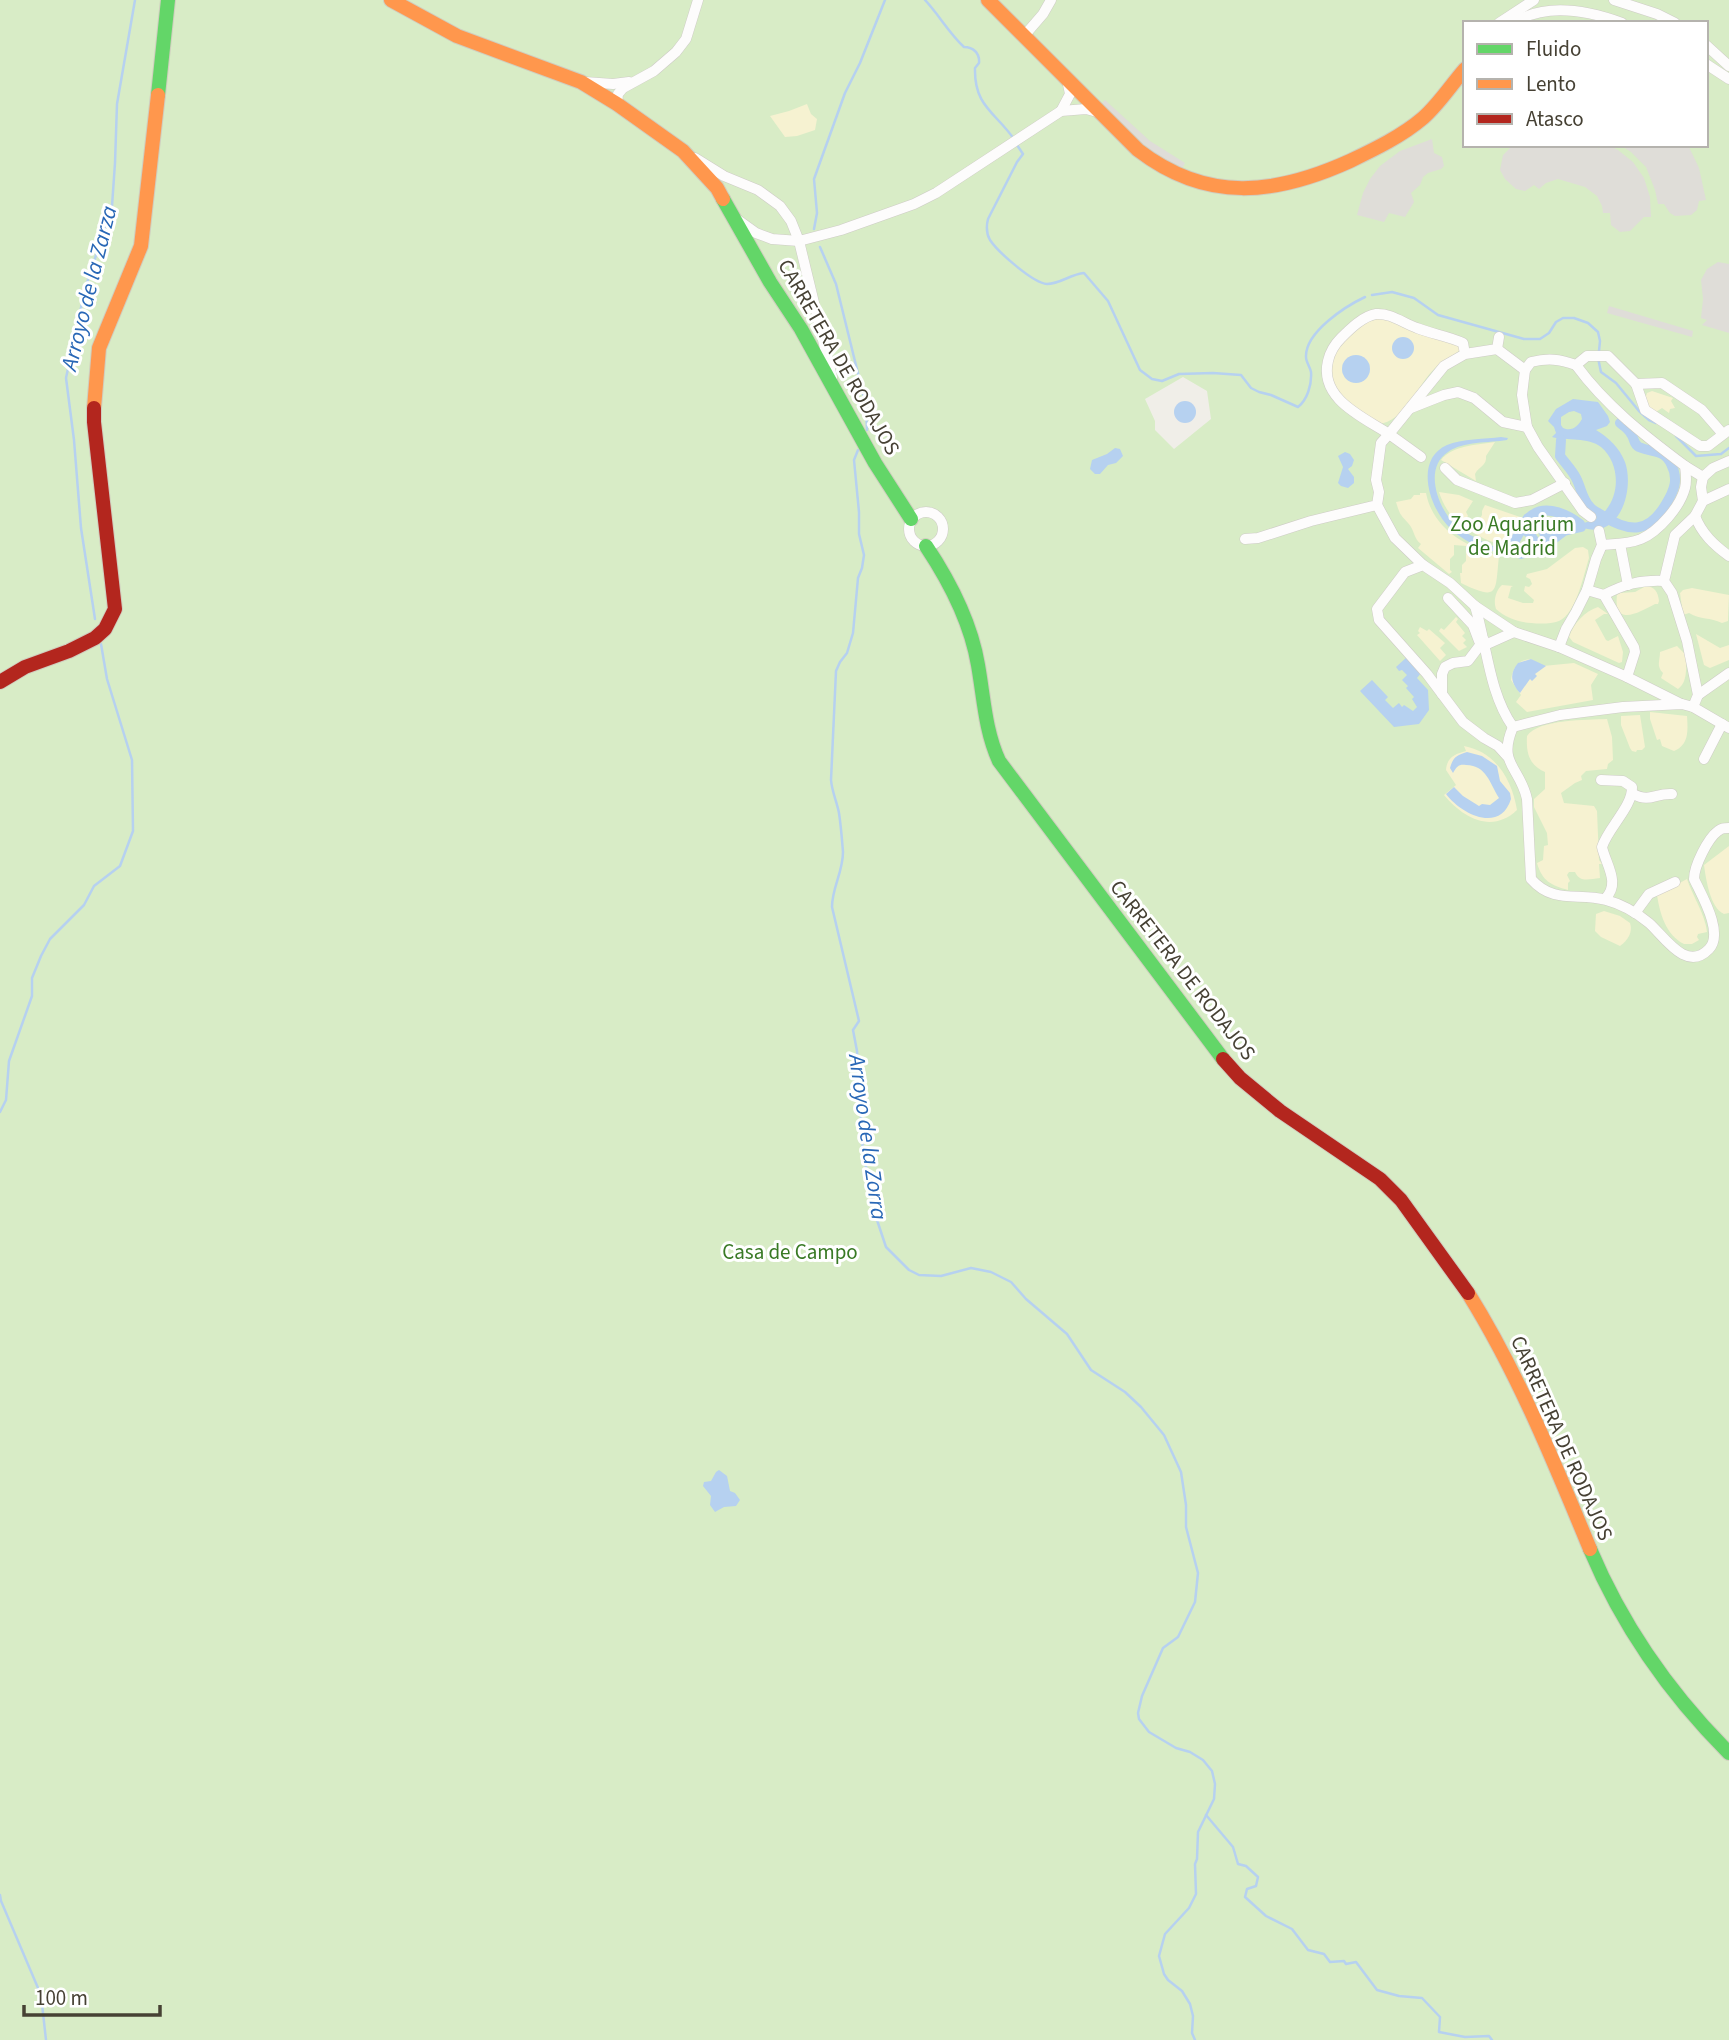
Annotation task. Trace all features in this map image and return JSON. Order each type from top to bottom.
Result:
[{"type":"street","points":[[0,682],[24,666],[79,646],[99,635],[115,609],[94,422],[95,390],[99,348],[141,246],[168,0]]},
{"type":"street","name":"CARRETERA DE RODAJOS","points":[[391,0],[457,36],[581,82],[683,150],[717,188],[911,519]]},
{"type":"street","points":[[617,104],[618,94],[623,88],[654,71],[676,52],[686,39],[698,0]]},
{"type":"street","points":[[988,0],[1128,141],[1154,162],[1208,185],[1270,187],[1332,169],[1408,130],[1423,118],[1463,70]]},
{"type":"street","points":[[1024,36],[1051,0]]},
{"type":"street","points":[[1502,21],[1534,0]]},
{"type":"street","points":[[1564,0],[1565,7],[1573,11]]},
{"type":"street","points":[[1614,0],[1671,21]]},
{"type":"street","points":[[1519,21],[1541,12],[1573,11],[1616,21]]},
{"type":"street","points":[[1708,48],[1729,66]]},
{"type":"street","points":[[1708,65],[1729,79]]},
{"type":"street","points":[[1064,110],[1071,92],[1065,79]]},
{"type":"street","points":[[581,82],[633,82]]},
{"type":"street","points":[[732,216],[755,233],[772,239],[799,241],[841,230],[914,204],[936,193],[1079,101],[1080,94]]},
{"type":"street","points":[[1064,110],[1086,109],[1099,113]]},
{"type":"street","points":[[683,150],[724,176],[758,190],[780,206],[791,221],[799,241],[836,391]]},
{"type":"street","points":[[1421,457],[1351,411],[1337,398],[1328,383],[1326,368],[1330,352],[1359,322],[1375,314],[1389,315],[1416,328],[1463,343],[1465,354]]},
{"type":"street","points":[[1497,349],[1499,337]]},
{"type":"street","points":[[1525,370],[1497,349],[1465,354],[1444,366],[1381,443],[1376,480],[1379,492],[1377,505],[1395,538],[1406,550],[1450,583],[1475,606],[1514,632],[1627,677],[1725,726],[1704,758]]},
{"type":"street","points":[[1576,365],[1587,356],[1608,356],[1636,384],[1645,410],[1700,446],[1708,446],[1726,431],[1702,410],[1661,383],[1636,384]]},
{"type":"street","points":[[1591,517],[1583,511],[1527,427],[1522,395],[1525,370],[1531,362],[1547,358],[1576,365],[1590,384],[1627,421],[1703,477]]},
{"type":"street","points":[[1411,409],[1458,392],[1474,398],[1503,422],[1527,427]]},
{"type":"street","points":[[1699,695],[1678,608],[1664,581],[1675,535],[1695,516],[1703,501],[1703,477],[1713,468],[1729,461]]},
{"type":"street","points":[[1602,545],[1620,544],[1653,533],[1676,506],[1684,491],[1687,478],[1685,466]]},
{"type":"street","points":[[1446,468],[1457,480],[1515,503],[1532,500],[1565,483]]},
{"type":"street","points":[[1703,501],[1729,489]]},
{"type":"street","points":[[1245,539],[1258,538],[1311,521],[1377,505]]},
{"type":"street","points":[[928,512],[941,520],[943,532],[937,542],[926,546],[912,539],[908,528],[911,519],[917,514],[928,512]]},
{"type":"street","points":[[1695,516],[1709,539],[1729,556]]},
{"type":"street","points":[[1559,648],[1587,590],[1602,545],[1599,531]]},
{"type":"street","points":[[1620,544],[1628,585]]},
{"type":"street","name":"CARRETERA DE RODAJOS","points":[[926,546],[956,599],[970,632],[978,664],[985,726],[999,761],[1208,1040],[1240,1078],[1280,1111],[1380,1179],[1401,1200],[1460,1278],[1485,1318],[1539,1427],[1605,1584],[1676,1695],[1729,1753]]},
{"type":"street","points":[[1405,572],[1406,550]]},
{"type":"street","points":[[1423,565],[1405,572],[1377,609],[1379,620],[1427,674],[1463,722],[1498,746],[1507,756],[1525,788],[1531,879],[1546,892],[1559,896],[1605,899],[1635,913],[1679,953],[1695,957],[1711,947],[1715,938],[1714,927],[1694,879],[1694,871]]},
{"type":"street","points":[[1587,590],[1604,595],[1643,580],[1664,581]]},
{"type":"street","points":[[1604,595],[1635,649],[1627,677]]},
{"type":"street","points":[[1448,598],[1473,625],[1483,643]]},
{"type":"street","points":[[1475,606],[1493,682],[1503,713],[1513,727]]},
{"type":"street","points":[[1442,694],[1444,667],[1468,661],[1483,643],[1514,632]]},
{"type":"street","points":[[1513,727],[1560,715],[1623,707],[1687,706],[1724,674],[1729,673]]},
{"type":"street","points":[[1507,756],[1508,740],[1513,727]]},
{"type":"street","points":[[1601,780],[1623,782],[1632,787],[1633,794],[1602,847],[1613,883],[1605,899]]},
{"type":"street","points":[[1633,794],[1647,799],[1672,794]]},
{"type":"street","points":[[1635,913],[1649,894],[1694,871],[1715,833],[1721,828],[1729,828]]},
{"type":"green space","name":"Casa de Campo","points":[[0,0],[1729,0],[1729,2040],[0,2040]],"holes":[[[1183,377],[1207,391],[1211,419],[1174,449],[1155,430],[1155,421],[1145,399]]]},
{"type":"sand","points":[[807,104],[811,114],[817,119],[815,130],[785,137],[770,116]]},
{"type":"sand","points":[[1380,318],[1458,343],[1462,349],[1428,375],[1396,417],[1378,424],[1355,409],[1335,388],[1330,366],[1334,351],[1354,331]]},
{"type":"sand","points":[[1652,391],[1673,398],[1671,401],[1675,408],[1670,409],[1669,413],[1662,408],[1656,412],[1649,407],[1645,399],[1647,393]]},
{"type":"sand","points":[[1495,442],[1484,464],[1475,474],[1476,481],[1441,460],[1452,451]]},
{"type":"sand","points":[[1439,492],[1459,495],[1473,501],[1461,526],[1448,510]]},
{"type":"sand","points":[[1420,493],[1426,493],[1436,517],[1453,535],[1463,542],[1499,556],[1493,590],[1483,592],[1461,583],[1460,573],[1466,561],[1466,546],[1454,545],[1454,555],[1450,559],[1452,572],[1449,574],[1418,548],[1421,544],[1400,514],[1396,502],[1411,499]]},
{"type":"sand","points":[[1485,505],[1523,518],[1513,536],[1503,543],[1490,541],[1472,532]]},
{"type":"sand","points":[[1583,547],[1588,550],[1589,558],[1578,593],[1565,617],[1553,623],[1542,624],[1517,621],[1496,609],[1496,596],[1502,585],[1513,586],[1508,598],[1533,603],[1534,600],[1524,591],[1525,586],[1532,584],[1526,577],[1527,574],[1547,569],[1575,548]]},
{"type":"sand","points":[[1646,586],[1656,590],[1658,604],[1629,615],[1619,611],[1617,595],[1635,592]]},
{"type":"sand","points":[[1692,588],[1729,595],[1728,621],[1722,623],[1689,613],[1683,615],[1680,593]]},
{"type":"sand","points":[[1598,607],[1608,614],[1595,620],[1606,640],[1618,636],[1623,652],[1622,662],[1573,642],[1569,637],[1580,619]]},
{"type":"sand","points":[[1456,617],[1456,622],[1465,633],[1462,636],[1466,640],[1463,643],[1467,647],[1459,651],[1439,631],[1441,628],[1444,630]]},
{"type":"sand","points":[[1420,627],[1427,631],[1429,629],[1445,643],[1440,648],[1446,655],[1440,661],[1417,635],[1420,633]]},
{"type":"sand","points":[[1696,634],[1720,648],[1729,645],[1729,660],[1710,668],[1704,665]]},
{"type":"sand","points":[[1677,646],[1686,655],[1685,678],[1678,689],[1661,678],[1663,673],[1659,663],[1660,652]]},
{"type":"sand","points":[[1531,659],[1543,666],[1574,663],[1598,674],[1591,685],[1593,700],[1527,712],[1516,702],[1521,695],[1511,680],[1517,665]]},
{"type":"sand","points":[[1650,712],[1687,716],[1685,741],[1679,748],[1674,751],[1662,746],[1660,739],[1657,740]]},
{"type":"sand","points":[[1640,715],[1645,747],[1636,752],[1630,748],[1621,725],[1621,716]]},
{"type":"sand","points":[[1607,719],[1612,737],[1613,760],[1607,769],[1586,771],[1581,776],[1582,780],[1561,793],[1564,803],[1594,806],[1597,811],[1599,860],[1602,864],[1599,864],[1600,878],[1582,879],[1575,872],[1569,872],[1568,890],[1548,881],[1537,863],[1543,860],[1544,846],[1548,845],[1547,833],[1534,807],[1534,799],[1545,789],[1545,772],[1535,766],[1530,758],[1527,736],[1533,730],[1552,723]]},
{"type":"sand","points":[[1464,746],[1485,754],[1501,769],[1511,788],[1517,810],[1498,821],[1478,820],[1460,810],[1444,795],[1456,785],[1446,770],[1448,762],[1455,755],[1466,751]]},
{"type":"sand","points":[[1729,846],[1729,913],[1724,914],[1712,900],[1704,865]]},
{"type":"sand","points":[[1687,879],[1707,932],[1698,934],[1699,940],[1692,944],[1684,944],[1668,930],[1657,895]]},
{"type":"sand","points":[[1604,911],[1620,916],[1630,923],[1629,936],[1620,946],[1595,931],[1596,914]]},
{"type":"shaded area","points":[[1105,100],[1150,141],[1185,163],[1182,169],[1144,147],[1099,106]]},
{"type":"shaded area","points":[[1432,139],[1434,153],[1442,157],[1444,166],[1423,177],[1420,185],[1411,193],[1414,202],[1405,217],[1389,213],[1384,222],[1357,215],[1363,193],[1380,166],[1400,151]]},
{"type":"shaded area","points":[[1511,147],[1612,147],[1633,162],[1644,178],[1650,197],[1651,217],[1644,217],[1630,231],[1620,232],[1611,225],[1610,213],[1603,213],[1597,196],[1585,187],[1558,179],[1539,189],[1534,185],[1525,191],[1516,189],[1500,170],[1503,155]]},
{"type":"shaded area","points":[[1623,147],[1689,147],[1699,168],[1706,200],[1699,201],[1697,210],[1691,215],[1675,216],[1670,213],[1664,204],[1658,204],[1646,167]]},
{"type":"shaded area","points":[[1718,262],[1729,264],[1729,333],[1702,325],[1707,320],[1701,318],[1701,280],[1707,269]]},
{"type":"shaded area","points":[[1609,306],[1693,331],[1692,337],[1607,313]]},
{"type":"water","points":[[1403,337],[1411,340],[1414,348],[1411,356],[1403,359],[1395,356],[1392,348],[1395,340]]},
{"type":"water","points":[[1356,355],[1366,359],[1370,369],[1366,379],[1356,383],[1346,379],[1342,369],[1346,359]]},
{"type":"water","points":[[1573,399],[1598,402],[1608,416],[1610,422],[1607,426],[1596,430],[1613,443],[1623,457],[1628,473],[1628,486],[1621,511],[1605,527],[1594,530],[1581,527],[1580,524],[1600,516],[1612,500],[1616,482],[1612,463],[1608,454],[1596,444],[1552,437],[1556,433],[1548,421],[1556,409]],"holes":[[[1569,412],[1581,414],[1582,419],[1574,428],[1566,429],[1561,425],[1561,417]]]},
{"type":"water","points":[[1185,401],[1193,404],[1196,412],[1193,420],[1185,423],[1177,420],[1174,412],[1177,404]]},
{"type":"water","points":[[1508,438],[1461,446],[1448,452],[1440,459],[1436,468],[1436,488],[1443,509],[1457,527],[1494,546],[1514,542],[1521,554],[1483,548],[1458,535],[1443,521],[1428,486],[1430,462],[1437,452],[1447,445],[1466,440]]},
{"type":"water","points":[[1115,448],[1120,449],[1123,456],[1116,463],[1108,465],[1100,474],[1095,474],[1090,469],[1092,460]]},
{"type":"water","points":[[1345,452],[1354,460],[1348,469],[1354,477],[1354,483],[1348,488],[1338,483],[1343,467],[1338,456]]},
{"type":"water","points":[[1407,657],[1421,673],[1417,678],[1428,690],[1429,710],[1419,724],[1394,727],[1360,691],[1372,680],[1388,697],[1385,700],[1393,708],[1399,703],[1413,711],[1417,707],[1412,699],[1414,697],[1402,680],[1407,675],[1396,667]]},
{"type":"water","points":[[1531,659],[1546,666],[1535,674],[1537,676],[1532,681],[1530,679],[1520,693],[1513,682],[1513,671],[1518,663]]},
{"type":"water","points":[[1467,752],[1482,756],[1497,766],[1500,781],[1510,793],[1511,799],[1506,810],[1498,816],[1490,818],[1470,814],[1446,794],[1454,787],[1479,806],[1490,805],[1499,798],[1487,776],[1479,768],[1462,765],[1453,773],[1450,768],[1454,759]]},
{"type":"water","points":[[719,1470],[727,1476],[730,1491],[740,1500],[736,1506],[724,1507],[715,1512],[710,1505],[711,1496],[703,1486],[704,1482],[711,1481]]},
{"type":"waterway","name":"Arroyo de la Zarza","points":[[95,619],[81,528],[66,378],[85,289],[112,206],[117,104],[135,0]]},
{"type":"waterway","name":"Arroyo de la Zorra","points":[[814,229],[817,213],[814,179],[845,93],[885,0]]},
{"type":"waterway","points":[[925,0],[959,42],[977,54],[979,63],[975,68],[978,91],[987,108],[1014,139]]},
{"type":"waterway","points":[[1017,145],[1023,154],[988,219],[990,240],[1016,266],[1041,282],[1052,284],[1084,273],[1108,301],[1140,370],[1152,379],[1162,381],[1179,374],[1241,375],[1251,388],[1298,407],[1310,387],[1311,372],[1306,357],[1312,338],[1338,313],[1365,297]]},
{"type":"waterway","name":"Arroyo de la Zorra","points":[[820,247],[836,284],[866,406],[867,430]]},
{"type":"waterway","points":[[1372,295],[1392,292],[1414,298],[1438,315],[1524,339],[1540,339],[1549,333],[1556,322],[1563,318],[1574,318],[1588,323],[1598,332],[1599,351]]},
{"type":"waterway","points":[[1598,358],[1601,372],[1616,383],[1639,411],[1656,423]]},
{"type":"waterway","points":[[1561,440],[1560,456],[1574,475],[1590,507],[1622,525],[1646,525],[1660,514],[1669,499],[1675,475],[1665,456],[1637,446],[1629,431],[1620,423]]},
{"type":"waterway","points":[[1676,436],[1696,456],[1721,454],[1729,448]]},
{"type":"waterway","name":"Arroyo de la Zorra","points":[[858,450],[854,460],[859,534],[864,555],[858,578],[853,633],[847,653],[836,671],[831,780],[839,813],[843,852],[832,907],[859,1021],[853,1030],[857,1051],[863,1153],[872,1205],[886,1247],[909,1270],[919,1275],[941,1276],[971,1268],[991,1272],[1011,1282],[1026,1299],[1067,1334],[1091,1370],[1125,1392],[1141,1407],[1164,1435],[1181,1472],[1186,1527],[1198,1573],[1195,1602],[1178,1637],[1163,1648],[1142,1696],[1138,1713],[1139,1719],[1149,1732],[1203,1760],[1212,1771],[1215,1784],[1214,1799],[1198,1832],[1196,1894],[1189,1908],[1165,1934],[1159,1956],[1164,1974],[1182,1991],[1190,2004],[1195,2040]]},
{"type":"waterway","points":[[1514,542],[1525,522],[1538,512],[1560,513],[1580,524]]},
{"type":"waterway","points":[[1528,518],[1541,526],[1549,543]]},
{"type":"waterway","points":[[1521,554],[1540,549],[1564,531],[1581,527]]},
{"type":"waterway","points":[[1522,528],[1540,549]]},
{"type":"waterway","name":"Arroyo de la Zarza","points":[[0,1112],[6,1100],[9,1061],[32,996],[32,978],[41,956],[50,939],[84,905],[94,886],[120,866],[133,831],[132,760],[107,679],[101,644]]},
{"type":"waterway","name":"Arroyo de la Zorra","points":[[1206,1815],[1233,1847],[1238,1864],[1246,1866],[1258,1877],[1256,1886],[1247,1889],[1245,1897],[1266,1916],[1292,1929],[1308,1950],[1324,1954],[1330,1962],[1356,1962],[1377,1990],[1422,1998],[1440,2017],[1439,2032],[1465,2037],[1489,2036],[1492,2040]]},
{"type":"waterway","name":"Arroyo de la Zarza","points":[[0,1895],[41,1995],[46,2040]]},
{"type":"traffic: fast","points":[[158,95],[168,0]]},
{"type":"traffic: fast","points":[[723,199],[770,282],[801,329],[875,463],[911,519]]},
{"type":"traffic: fast","points":[[926,546],[965,618],[975,649],[988,726],[999,761],[1223,1059]]},
{"type":"traffic: fast","points":[[1590,1549],[1617,1605],[1650,1658],[1687,1707],[1729,1753]]},
{"type":"traffic: slow","points":[[391,0],[457,36],[581,82],[683,151],[717,188],[723,199]]},
{"type":"traffic: slow","points":[[988,0],[1138,150],[1164,167],[1190,179],[1216,186],[1242,188],[1295,181],[1350,161],[1415,125],[1434,107],[1463,71]]},
{"type":"traffic: slow","points":[[94,408],[99,348],[141,246],[158,95]]},
{"type":"traffic: slow","points":[[1468,1293],[1519,1386],[1590,1549]]},
{"type":"traffic: jam","points":[[0,682],[25,667],[95,638],[105,629],[115,609],[94,408]]},
{"type":"traffic: jam","points":[[1223,1059],[1240,1078],[1280,1111],[1380,1179],[1401,1200],[1468,1293]]},
{"type":"park label","name":"Zoo Aquarium de Madrid","points":[[1512,536]]}]
